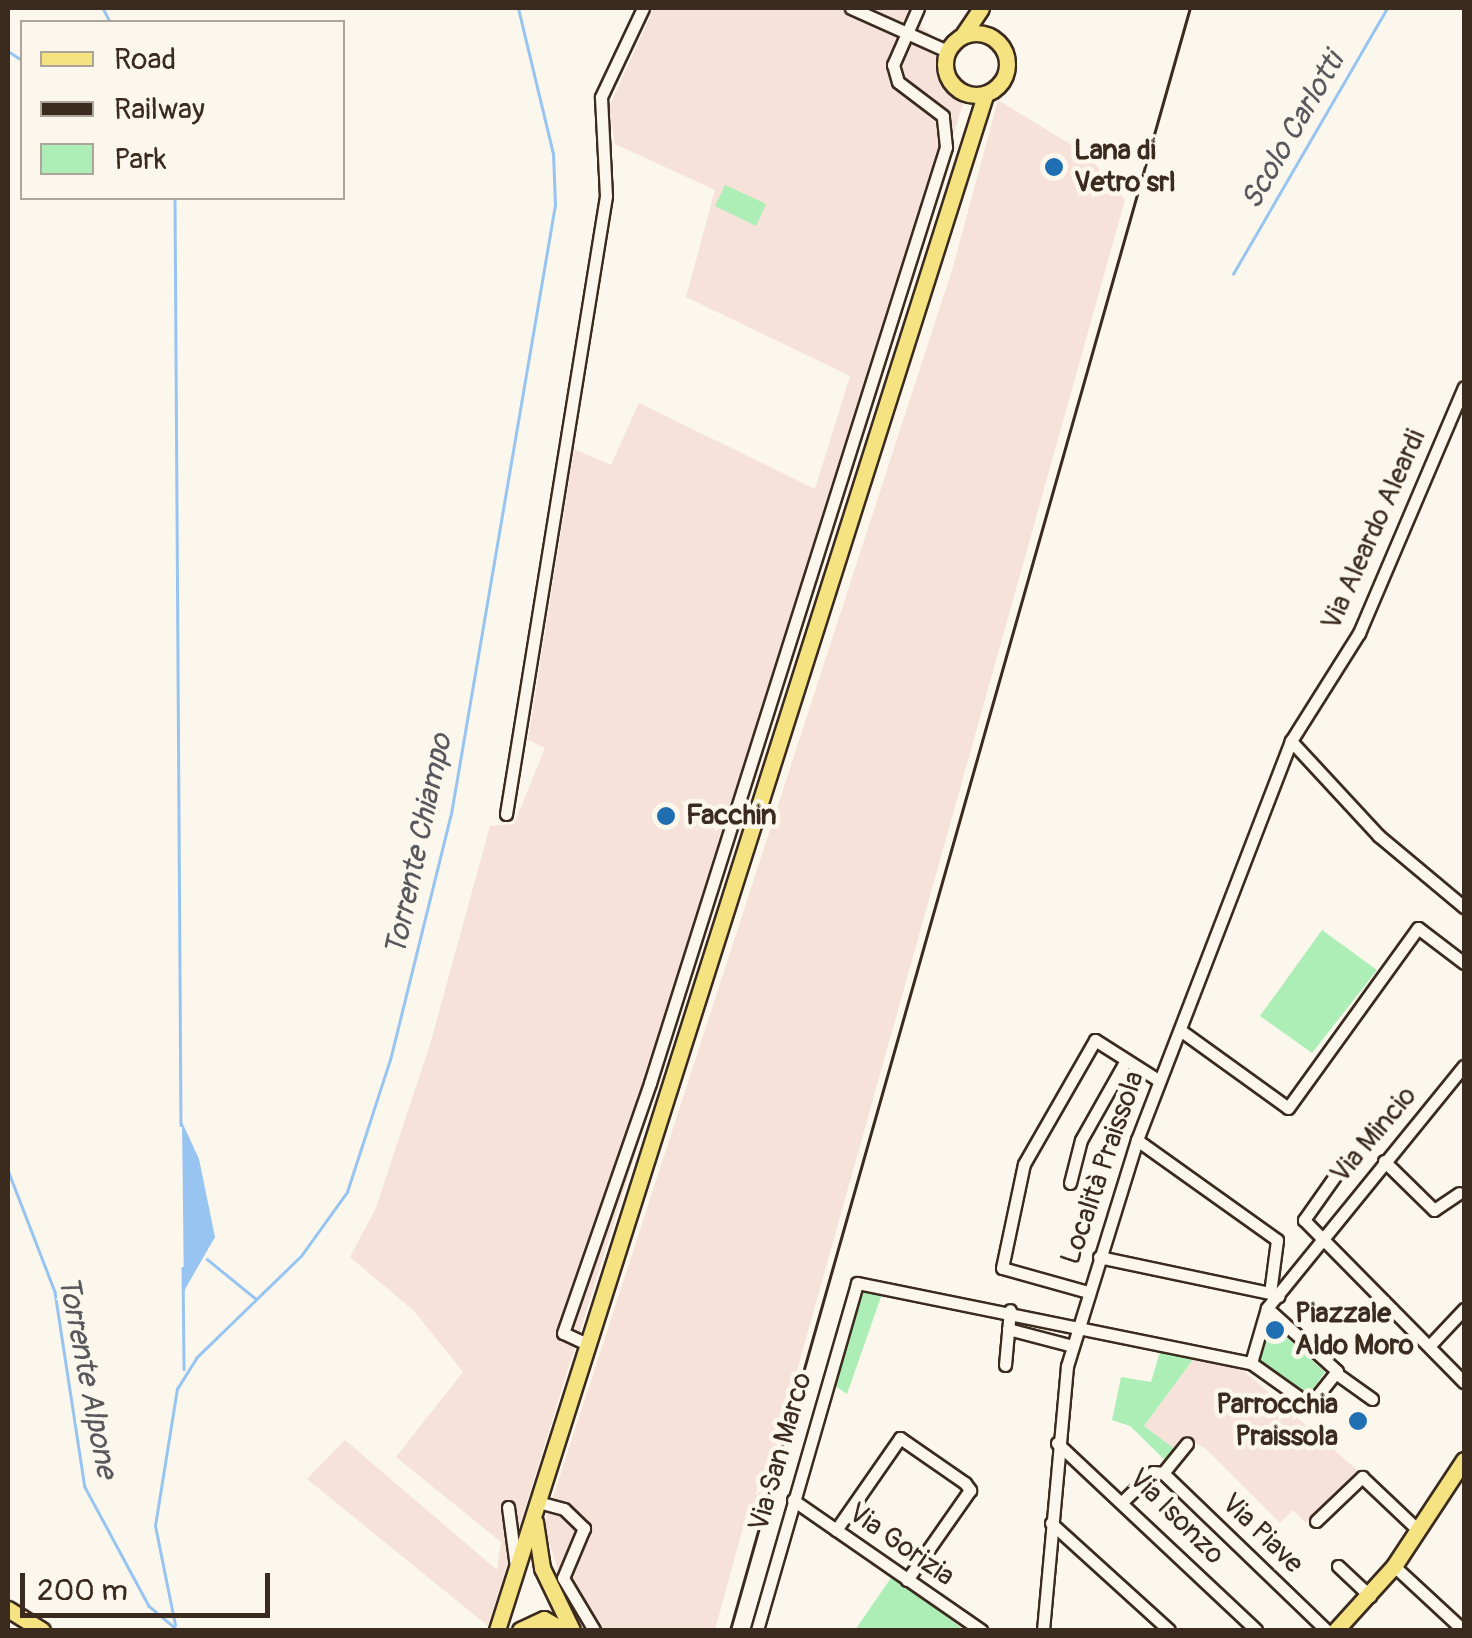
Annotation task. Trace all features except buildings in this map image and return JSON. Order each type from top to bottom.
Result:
[{"type":"main road","points":[[966,143],[964,94],[946,71],[948,51],[982,8]]},
{"type":"main road","points":[[496,1630],[966,143],[984,95],[1006,74],[1006,54],[994,38],[982,8]]},
{"type":"main road","points":[[964,35],[994,38]]},
{"type":"main road","points":[[964,94],[984,95]]},
{"type":"main road","points":[[1336,1630],[1394,1566],[1464,1460]]},
{"type":"main road","points":[[536,1507],[538,1556],[572,1630]]},
{"type":"main road","points":[[8,1609],[42,1630]]},
{"type":"main road","points":[[520,1630],[544,1619],[563,1630]]},
{"type":"street","points":[[506,814],[606,196],[601,96],[643,8]]},
{"type":"street","points":[[851,8],[948,51]]},
{"type":"street","points":[[587,1344],[563,1332],[650,1083],[946,147],[943,116],[898,82],[894,65],[918,8]]},
{"type":"street","name":"Via Aleardo Aleardi","points":[[1291,741],[1358,632],[1464,388]]},
{"type":"street","points":[[1291,741],[1379,836],[1464,907]]},
{"type":"street","name":"Località Praissola","points":[[1043,1630],[1057,1444],[1072,1346],[1158,1080],[1291,741]]},
{"type":"street","points":[[1180,1030],[1288,1108],[1418,928],[1464,962]]},
{"type":"street","points":[[1088,1292],[1009,1274],[1002,1265],[1029,1151],[1095,1040],[1158,1080]]},
{"type":"street","points":[[1070,1183],[1081,1140],[1125,1062]]},
{"type":"street","name":"Via Mincio","points":[[1267,1308],[1274,1294],[1464,1066]]},
{"type":"street","points":[[650,1083],[668,1089]]},
{"type":"street","points":[[1099,1257],[1274,1294],[1277,1240],[1137,1140]]},
{"type":"street","points":[[1384,1161],[1432,1209],[1459,1194]]},
{"type":"street","points":[[1334,1176],[1304,1220],[1432,1343],[1464,1382]]},
{"type":"street","name":"Via San Marco","points":[[758,1630],[853,1288],[866,1281],[1010,1310]]},
{"type":"street","points":[[1251,1363],[1267,1308],[1337,1374],[1372,1400]]},
{"type":"street","points":[[1432,1343],[1464,1309]]},
{"type":"street","points":[[1005,1366],[1010,1310],[1251,1363],[1301,1406],[1337,1374]]},
{"type":"street","points":[[1008,1329],[1072,1346]]},
{"type":"street","points":[[836,1530],[900,1438],[966,1483],[970,1490],[907,1580]]},
{"type":"street","name":"Via Isonzo","points":[[1057,1444],[1124,1500],[1256,1630]]},
{"type":"street","points":[[1124,1500],[1153,1472],[1164,1474],[1188,1444]]},
{"type":"street","name":"Via Piave","points":[[1164,1474],[1326,1630]]},
{"type":"street","points":[[1316,1521],[1362,1476],[1418,1530]]},
{"type":"street","name":"Via Gorizia","points":[[792,1500],[981,1630]]},
{"type":"street","points":[[508,1507],[516,1569]]},
{"type":"street","points":[[536,1507],[564,1509],[584,1528],[563,1578],[594,1630]]},
{"type":"street","points":[[1051,1523],[1168,1630]]},
{"type":"street","points":[[1338,1566],[1370,1596]]},
{"type":"street","points":[[1394,1566],[1463,1630]]},
{"type":"shaded area","points":[[654,8],[923,8],[921,27],[940,41],[938,78],[963,104],[488,1626],[307,1479],[345,1440],[497,1570],[501,1542],[396,1457],[463,1372],[414,1311],[350,1257],[376,1208],[431,1041],[490,826],[514,824],[545,748],[528,740],[574,449],[611,465],[639,403],[815,489],[850,376],[686,297],[715,190],[615,144],[609,107]]},
{"type":"shaded area","points":[[998,100],[1088,155],[1125,200],[759,1506],[748,1509],[715,1630],[589,1630],[563,1587],[544,1525],[953,267]]},
{"type":"shaded area","points":[[1194,1358],[1243,1370],[1357,1470],[1306,1523],[1293,1510],[1280,1523],[1206,1449],[1186,1438],[1176,1450],[1144,1426]]},
{"type":"green space","points":[[725,185],[766,204],[756,226],[715,206]]},
{"type":"green space","points":[[1322,930],[1377,970],[1312,1053],[1260,1016]]},
{"type":"green space","points":[[865,1287],[883,1291],[847,1394],[834,1385]]},
{"type":"green space","points":[[1270,1323],[1325,1372],[1305,1400],[1259,1360]]},
{"type":"green space","points":[[1160,1352],[1194,1358],[1144,1426],[1176,1450],[1167,1462],[1130,1426],[1112,1420],[1121,1377],[1151,1382]]},
{"type":"green space","points":[[893,1575],[964,1630],[855,1630]]},
{"type":"water","points":[[182,1122],[199,1159],[215,1237],[184,1291]]},
{"type":"waterway","points":[[103,8],[109,20]]},
{"type":"waterway","name":"Torrente Chiampo","points":[[175,1625],[155,1526],[177,1389],[196,1358],[301,1256],[347,1192],[390,1060],[451,814],[555,205],[553,154],[518,8]]},
{"type":"waterway","name":"Scolo Carlotti","points":[[1233,274],[1387,8]]},
{"type":"waterway","points":[[8,51],[20,59]]},
{"type":"waterway","points":[[175,200],[181,1125]]},
{"type":"waterway","name":"Torrente Alpone","points":[[8,1170],[55,1292],[85,1487],[149,1606],[178,1630]]},
{"type":"waterway","points":[[207,1259],[255,1298]]},
{"type":"waterway","points":[[183,1268],[184,1369]]},
{"type":"railway","points":[[730,1630],[1190,8]]},
{"type":"place","name":"Lana di Vetro srl","points":[[1054,167]]},
{"type":"place","name":"Facchin","points":[[666,816]]},
{"type":"place","name":"Piazzale Aldo Moro","points":[[1275,1330]]},
{"type":"place","name":"Parrocchia Praissola","points":[[1358,1421]]}]
